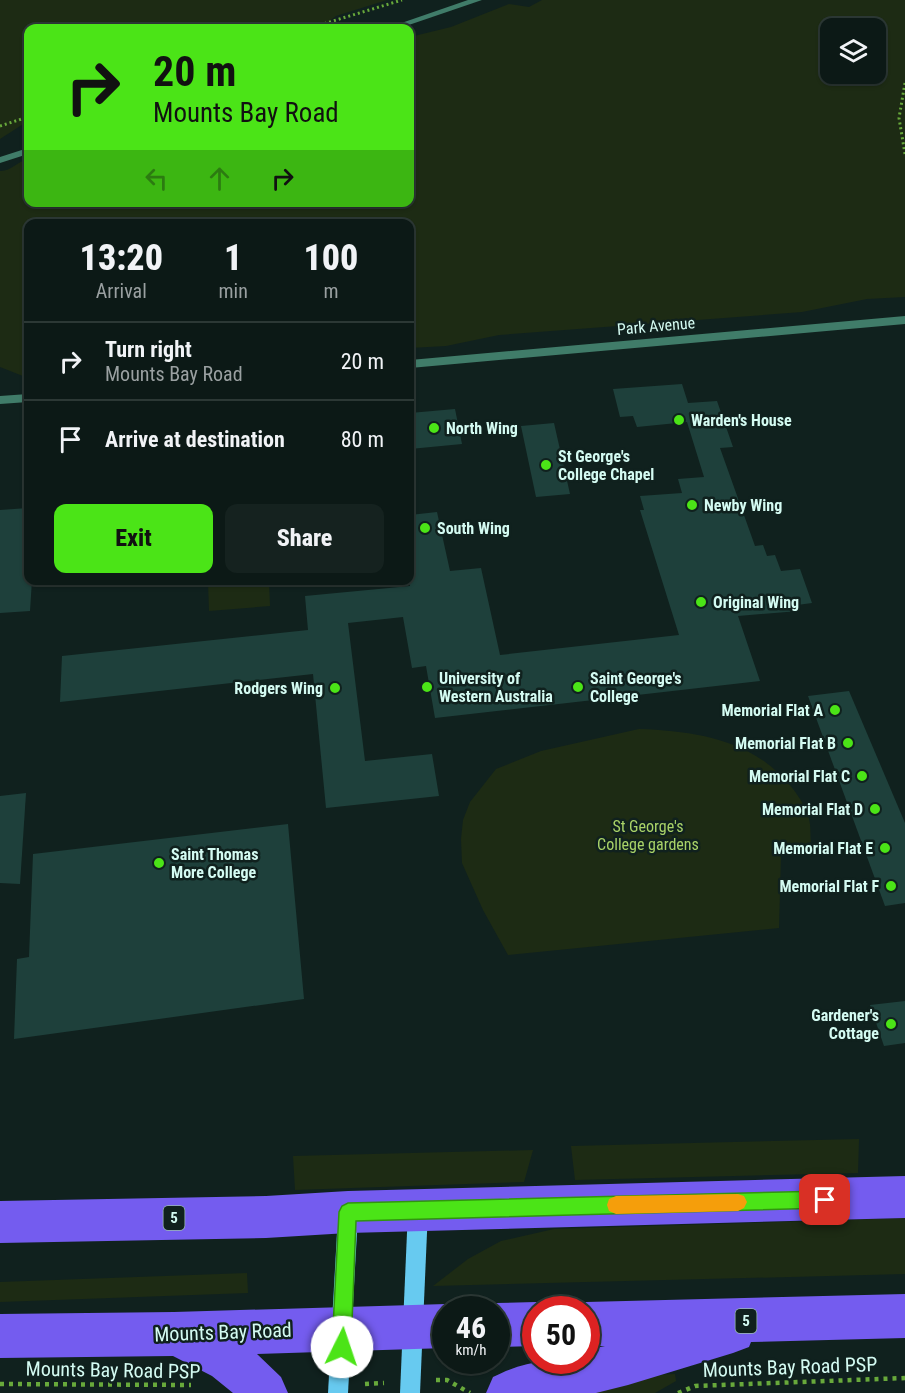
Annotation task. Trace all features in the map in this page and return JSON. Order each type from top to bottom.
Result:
[{"type":"highway","name":"5","points":[[0,1222],[905,1197]]},
{"type":"highway","name":"5","points":[[600,1323],[905,1316]]},
{"type":"highway","points":[[509,1393],[519,1388],[628,1363],[769,1320]]},
{"type":"highway","name":"Mounts Bay Road","points":[[0,1336],[429,1327]]},
{"type":"highway","points":[[174,1334],[217,1352],[244,1370],[265,1393]]},
{"type":"main road","points":[[410,1393],[429,1327],[418,1210]]},
{"type":"main road","points":[[338,1393],[348,1212]]},
{"type":"street","points":[[404,24],[477,0]]},
{"type":"street","points":[[0,160],[24,152]]},
{"type":"street","name":"Park Avenue","points":[[414,364],[905,320]]},
{"type":"street","points":[[0,400],[24,398]]},
{"type":"path","points":[[323,24],[402,0]]},
{"type":"path","points":[[905,83],[900,95],[900,139],[905,154]]},
{"type":"path","points":[[0,126],[24,118]]},
{"type":"path","name":"Mounts Bay Road PSP","points":[[678,1393],[695,1386],[905,1378]]},
{"type":"path","points":[[447,1380],[471,1393]]},
{"type":"path","name":"Mounts Bay Road PSP","points":[[0,1384],[201,1386]]},
{"type":"green space","points":[[0,0],[387,0],[336,16],[325,24],[24,24],[24,124],[0,139]]},
{"type":"green space","points":[[542,0],[905,0],[905,297],[867,299],[802,312],[499,335],[446,346],[414,348],[414,219],[24,219],[24,376],[0,367],[0,171],[7,170],[24,161],[24,207],[414,207],[414,36],[451,27],[509,4],[529,7]]},
{"type":"green space","points":[[208,585],[269,585],[270,606],[209,611]]},
{"type":"green space","name":"St George's College gardens","points":[[639,729],[700,735],[739,747],[773,768],[797,795],[809,819],[811,842],[781,855],[779,928],[508,955],[483,910],[462,863],[463,820],[470,802],[496,769],[541,751]]},
{"type":"green space","points":[[859,1139],[858,1173],[575,1180],[571,1146]]},
{"type":"green space","points":[[533,1150],[524,1182],[295,1190],[293,1156]]},
{"type":"green space","points":[[905,1218],[905,1274],[433,1286],[468,1259],[501,1241],[554,1229]]},
{"type":"green space","points":[[247,1273],[248,1293],[0,1302],[0,1282]]},
{"type":"green space","points":[[675,1374],[676,1381],[655,1393],[552,1393],[642,1375]]},
{"type":"building","points":[[682,384],[688,403],[717,401],[733,447],[720,448],[755,546],[763,545],[767,556],[775,555],[781,571],[800,569],[812,603],[797,605],[799,611],[738,616],[760,681],[435,718],[426,666],[412,668],[403,617],[348,623],[365,761],[432,754],[439,796],[326,808],[313,674],[60,702],[62,656],[308,630],[305,596],[414,585],[414,515],[437,512],[450,571],[481,568],[500,655],[679,635],[640,510],[644,510],[640,496],[682,493],[678,479],[704,477],[687,422],[637,427],[633,416],[620,417],[613,389]]},
{"type":"building","name":"North Wing","points":[[455,409],[462,444],[414,449],[414,413]]},
{"type":"building","name":"St George's College Chapel","points":[[554,423],[570,494],[536,497],[521,426]]},
{"type":"building","points":[[24,508],[24,585],[32,585],[30,611],[0,613],[0,510]]},
{"type":"building","points":[[849,691],[905,823],[905,903],[885,906],[808,696]]},
{"type":"building","points":[[26,793],[20,884],[0,883],[0,796]]},
{"type":"building","points":[[288,824],[304,999],[14,1039],[17,959],[29,957],[33,854]]},
{"type":"building","name":"Gardener's Cottage","points":[[905,1001],[905,1043],[884,1046],[870,1005]]},
{"type":"slow traffic","points":[[616,1205],[738,1202]]},
{"type":"place","name":"Warden's House","points":[[679,420]]},
{"type":"place","name":"North Wing","points":[[434,428]]},
{"type":"place","name":"St George's College Chapel","points":[[546,465]]},
{"type":"place","name":"Newby Wing","points":[[692,505]]},
{"type":"place","name":"South Wing","points":[[425,528]]},
{"type":"place","name":"Original Wing","points":[[701,602]]},
{"type":"place","name":"University of Western Australia","points":[[427,687]]},
{"type":"place","name":"Saint George's College","points":[[578,687]]},
{"type":"place","name":"Rodgers Wing","points":[[335,688]]},
{"type":"place","name":"Memorial Flat A","points":[[835,710]]},
{"type":"place","name":"Memorial Flat B","points":[[848,743]]},
{"type":"place","name":"Memorial Flat C","points":[[862,776]]},
{"type":"place","name":"Memorial Flat D","points":[[875,809]]},
{"type":"place","name":"Memorial Flat E","points":[[885,848]]},
{"type":"place","name":"Saint Thomas More College","points":[[159,863]]},
{"type":"place","name":"Memorial Flat F","points":[[891,886]]},
{"type":"place","name":"Gardener's Cottage","points":[[891,1024]]},
{"type":"route","points":[[342,1347],[348,1212],[825,1200]]}]
